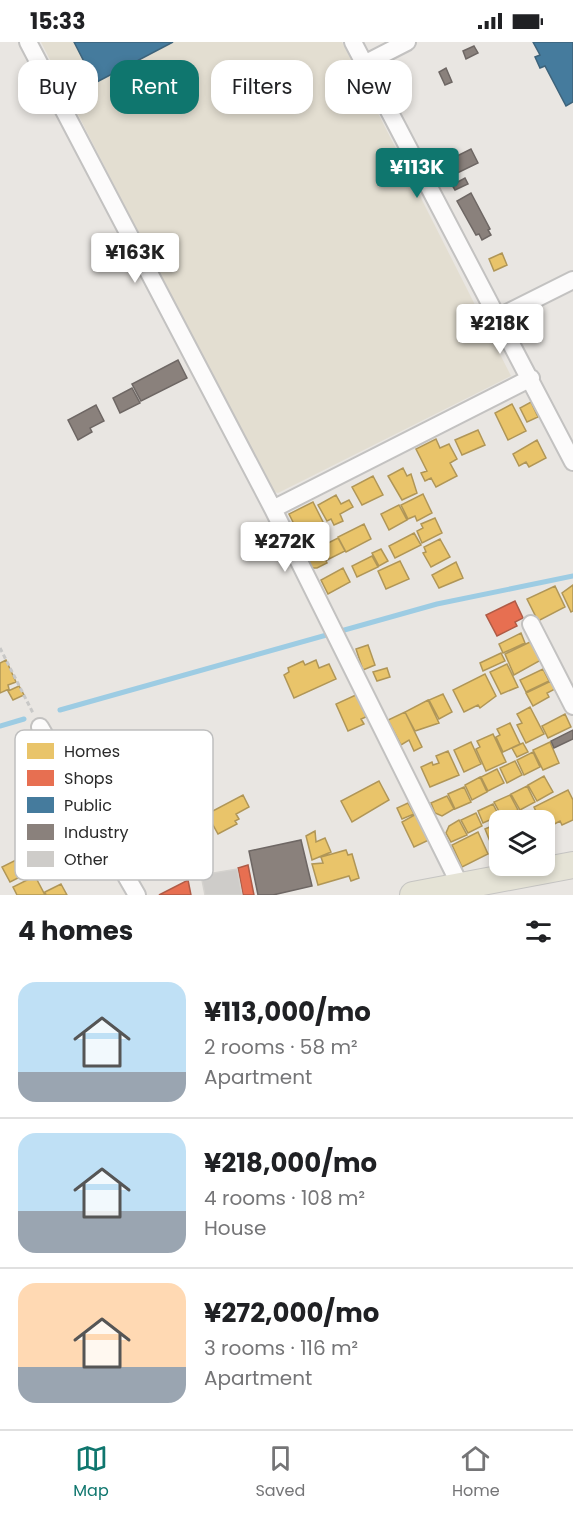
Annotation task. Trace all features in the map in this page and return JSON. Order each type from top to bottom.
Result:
[{"type":"main road","points":[[413,895],[461,887],[491,888],[573,865]]},
{"type":"street","points":[[28,42],[273,509],[461,887]]},
{"type":"street","points":[[353,42],[362,60]]},
{"type":"street","points":[[372,60],[407,42]]},
{"type":"street","points":[[391,114],[573,462]]},
{"type":"street","points":[[499,317],[573,280]]},
{"type":"street","points":[[273,509],[531,378]]},
{"type":"street","points":[[531,624],[573,706]]},
{"type":"street","points":[[128,880],[137,895]]},
{"type":"path","points":[[0,648],[40,727]]},
{"type":"shaded area","points":[[41,42],[342,42],[351,60],[325,60],[325,114],[378,114],[511,376],[278,493],[270,491],[78,114],[98,114],[98,60],[50,60]]},
{"type":"building: Homes","points":[[502,253],[507,265],[494,271],[489,259]]},
{"type":"building: Homes","points":[[531,402],[538,417],[527,422],[520,408]]},
{"type":"building: Homes","points":[[512,404],[526,431],[508,440],[495,413]]},
{"type":"building: Homes","points":[[478,430],[485,445],[462,455],[455,440]]},
{"type":"building: Homes","points":[[436,439],[440,448],[449,444],[457,459],[450,463],[457,476],[436,487],[431,478],[425,481],[421,473],[427,471],[416,449]]},
{"type":"building: Homes","points":[[537,440],[546,458],[529,467],[526,462],[519,466],[513,454]]},
{"type":"building: Homes","points":[[403,468],[407,476],[411,474],[417,493],[402,500],[388,476]]},
{"type":"building: Homes","points":[[373,476],[383,495],[362,505],[352,487]]},
{"type":"building: Homes","points":[[423,494],[432,513],[417,521],[415,516],[408,519],[401,505]]},
{"type":"building: Homes","points":[[336,495],[341,504],[349,500],[353,507],[340,514],[343,521],[334,525],[331,519],[327,521],[318,505]]},
{"type":"building: Homes","points":[[313,502],[323,522],[299,534],[289,514]]},
{"type":"building: Homes","points":[[399,505],[407,520],[389,530],[381,514]]},
{"type":"building: Homes","points":[[435,518],[442,533],[422,543],[417,531],[423,528],[421,524]]},
{"type":"building: Homes","points":[[364,524],[371,539],[346,552],[338,537]]},
{"type":"building: Homes","points":[[414,533],[421,545],[395,558],[389,546]]},
{"type":"building: Homes","points":[[312,536],[317,546],[305,552],[300,542]]},
{"type":"building: Homes","points":[[338,538],[345,551],[327,560],[320,547]]},
{"type":"building: Homes","points":[[440,539],[450,557],[431,567],[423,553],[426,552],[424,547]]},
{"type":"building: Homes","points":[[319,547],[327,563],[311,568],[305,554]]},
{"type":"building: Homes","points":[[381,549],[388,561],[379,566],[372,553]]},
{"type":"building: Homes","points":[[372,556],[378,567],[357,577],[352,566]]},
{"type":"building: Homes","points":[[400,561],[409,579],[386,589],[378,571]]},
{"type":"building: Homes","points":[[456,562],[463,578],[439,588],[432,575]]},
{"type":"building: Homes","points":[[343,568],[350,582],[328,594],[321,580]]},
{"type":"building: Homes","points":[[573,585],[573,611],[571,612],[562,593]]},
{"type":"building: Homes","points":[[555,586],[565,607],[538,621],[527,599]]},
{"type":"building: Homes","points":[[521,633],[525,643],[503,653],[499,644]]},
{"type":"building: Homes","points":[[532,641],[541,660],[514,675],[505,654]]},
{"type":"building: Homes","points":[[368,645],[375,665],[363,670],[356,649]]},
{"type":"building: Homes","points":[[501,653],[505,661],[483,671],[480,663]]},
{"type":"building: Homes","points":[[6,660],[16,682],[8,685],[9,689],[0,693],[0,663]]},
{"type":"building: Homes","points":[[316,660],[319,668],[329,664],[336,679],[294,698],[284,675],[289,672],[288,668],[303,661],[305,665]]},
{"type":"building: Homes","points":[[507,664],[518,687],[501,694],[490,672]]},
{"type":"building: Homes","points":[[387,668],[390,677],[377,681],[373,672]]},
{"type":"building: Homes","points":[[543,669],[549,681],[526,692],[520,680]]},
{"type":"building: Homes","points":[[485,674],[496,696],[480,708],[478,705],[464,712],[453,690]]},
{"type":"building: Homes","points":[[551,681],[555,689],[547,693],[549,697],[533,706],[526,693]]},
{"type":"building: Homes","points":[[19,686],[24,695],[13,700],[8,691]]},
{"type":"building: Homes","points":[[358,694],[368,716],[361,719],[364,724],[348,731],[336,704]]},
{"type":"building: Homes","points":[[443,694],[452,712],[439,719],[429,700]]},
{"type":"building: Homes","points":[[428,700],[439,723],[415,731],[405,712]]},
{"type":"building: Homes","points":[[530,707],[544,734],[526,743],[517,725],[522,723],[517,714]]},
{"type":"building: Homes","points":[[405,712],[422,747],[414,751],[409,740],[401,745],[388,720]]},
{"type":"building: Homes","points":[[565,714],[571,727],[548,738],[542,726]]},
{"type":"building: Homes","points":[[510,723],[520,744],[503,752],[496,737],[500,735],[497,729]]},
{"type":"building: Homes","points":[[493,734],[506,762],[486,771],[476,749],[480,747],[477,741]]},
{"type":"building: Homes","points":[[471,742],[481,764],[464,772],[454,750]]},
{"type":"building: Homes","points":[[550,742],[559,763],[543,770],[533,750]]},
{"type":"building: Homes","points":[[523,743],[528,752],[517,757],[512,748]]},
{"type":"building: Homes","points":[[448,751],[459,775],[430,787],[421,767],[432,762],[433,765],[439,763],[436,756]]},
{"type":"building: Homes","points":[[533,752],[540,767],[524,775],[517,760]]},
{"type":"building: Homes","points":[[515,761],[522,775],[507,783],[500,768]]},
{"type":"building: Homes","points":[[497,769],[504,783],[488,791],[481,777]]},
{"type":"building: Homes","points":[[544,776],[553,792],[537,801],[528,785]]},
{"type":"building: Homes","points":[[480,777],[487,792],[472,800],[465,785]]},
{"type":"building: Homes","points":[[379,781],[389,800],[352,822],[341,801]]},
{"type":"building: Homes","points":[[527,786],[535,802],[520,810],[511,794]]},
{"type":"building: Homes","points":[[464,787],[471,802],[455,809],[448,794]]},
{"type":"building: Homes","points":[[568,790],[573,800],[573,820],[562,825],[560,821],[555,824],[555,810],[535,810],[534,807]]},
{"type":"building: Homes","points":[[243,795],[249,807],[236,814],[239,819],[235,821],[237,824],[218,834],[213,825],[213,811]]},
{"type":"building: Homes","points":[[510,795],[518,810],[498,810],[494,802]]},
{"type":"building: Homes","points":[[447,796],[454,809],[442,816],[435,813],[431,803]]},
{"type":"building: Homes","points":[[408,803],[414,814],[402,819],[397,808]]},
{"type":"building: Homes","points":[[493,804],[496,810],[489,810],[489,820],[483,823],[478,811]]},
{"type":"building: Homes","points":[[418,813],[431,839],[414,847],[402,822]]},
{"type":"building: Homes","points":[[476,813],[482,826],[468,833],[461,820]]},
{"type":"building: Homes","points":[[459,820],[467,835],[451,842],[446,833],[449,826]]},
{"type":"building: Homes","points":[[489,827],[489,839],[485,829]]},
{"type":"building: Homes","points":[[315,831],[316,842],[325,838],[331,852],[312,860],[306,836]]},
{"type":"building: Homes","points":[[478,832],[488,854],[462,867],[452,845]]},
{"type":"building: Homes","points":[[346,850],[348,855],[352,854],[359,878],[351,881],[349,876],[318,885],[312,864],[323,863],[321,857]]},
{"type":"building: Homes","points":[[15,860],[15,880],[10,882],[2,867]]},
{"type":"building: Homes","points":[[27,880],[37,880],[45,895],[17,895],[13,887]]},
{"type":"building: Homes","points":[[61,884],[67,895],[46,895],[45,892]]},
{"type":"building: Shops","points":[[515,601],[523,618],[515,622],[517,626],[497,636],[486,615]]},
{"type":"building: Shops","points":[[248,865],[254,895],[243,895],[238,868]]},
{"type":"building: Shops","points":[[188,880],[191,895],[159,895]]},
{"type":"building: Public","points":[[74,42],[173,42],[139,60],[110,60],[110,75],[98,81],[98,60],[83,60]]},
{"type":"building: Public","points":[[533,42],[573,42],[573,102],[566,106],[545,66],[540,68],[535,57],[540,55]]},
{"type":"building: Industry","points":[[474,46],[478,53],[466,59],[463,51]]},
{"type":"building: Industry","points":[[446,68],[452,82],[445,85],[439,72]]},
{"type":"building: Industry","points":[[471,149],[478,163],[447,178],[441,167],[446,165],[445,162]]},
{"type":"building: Industry","points":[[465,178],[468,184],[455,190],[452,185]]},
{"type":"building: Industry","points":[[471,193],[490,229],[488,230],[491,235],[482,240],[479,234],[476,235],[457,201]]},
{"type":"building: Industry","points":[[178,360],[187,378],[141,401],[132,384]]},
{"type":"building: Industry","points":[[132,388],[140,403],[120,413],[113,398]]},
{"type":"building: Industry","points":[[96,405],[104,421],[90,428],[92,432],[78,440],[68,420]]},
{"type":"building: Industry","points":[[573,730],[573,739],[554,748],[551,741]]},
{"type":"building: Industry","points":[[301,840],[312,886],[273,895],[258,895],[249,851]]},
{"type":"building: Other","points":[[237,869],[242,895],[205,895],[202,880],[213,880],[213,873]]},
{"type":"waterway","points":[[60,710],[437,604],[573,576]]},
{"type":"waterway","points":[[0,726],[24,719]]}]
